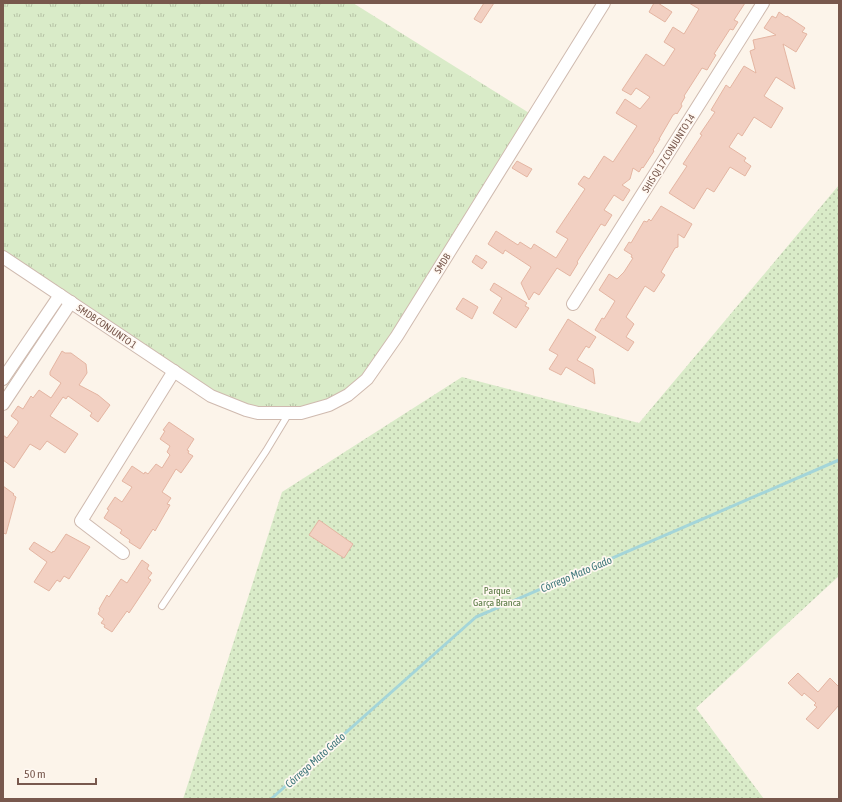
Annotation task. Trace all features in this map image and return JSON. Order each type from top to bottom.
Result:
[{"type":"street","name":"SMDB","points":[[212,396],[246,410],[258,413],[301,412],[329,404],[348,394],[367,379],[397,336],[604,3]]},
{"type":"street","name":"SHIS QI 17 CONJUNTO 14","points":[[573,304],[763,3]]},
{"type":"street","name":"SMDB CONJUNTO 1","points":[[3,257],[212,396]]},
{"type":"street","points":[[3,379],[60,295]]},
{"type":"street","points":[[3,404],[71,302]]},
{"type":"street","points":[[123,553],[81,520],[174,371]]},
{"type":"lane","points":[[162,606],[266,451],[289,413]]},
{"type":"green space","points":[[3,3],[353,3],[534,116],[367,379],[329,405],[258,413],[211,396],[3,257]]},
{"type":"green space","name":"Parque Garça Branca","points":[[839,185],[839,576],[696,708],[764,799],[183,799],[282,492],[462,377],[639,423]]},
{"type":"building","points":[[484,3],[494,3],[481,23],[474,19]]},
{"type":"building","points":[[654,3],[658,3],[672,12],[665,22],[649,12]]},
{"type":"building","points":[[689,3],[745,3],[734,20],[738,22],[733,30],[730,29],[714,54],[716,55],[707,70],[702,68],[684,96],[685,97],[681,104],[682,106],[677,114],[676,113],[673,115],[643,168],[642,167],[639,172],[633,168],[630,179],[622,185],[630,190],[623,201],[614,195],[604,210],[612,215],[605,226],[601,224],[570,276],[557,268],[539,295],[534,292],[529,300],[521,283],[531,267],[505,250],[503,254],[488,244],[496,231],[518,245],[520,242],[531,249],[534,244],[556,258],[568,239],[556,232],[585,189],[578,184],[584,176],[589,179],[604,156],[613,162],[637,126],[616,113],[625,99],[640,109],[650,97],[636,88],[631,95],[622,90],[646,54],[664,66],[675,49],[664,42],[673,27],[684,34],[699,9]]},
{"type":"building","points":[[779,12],[805,28],[802,32],[807,34],[796,52],[783,44],[795,89],[776,77],[764,96],[783,108],[771,128],[754,117],[742,136],[738,133],[729,147],[746,158],[744,161],[751,166],[745,176],[730,167],[714,192],[707,188],[694,209],[669,193],[687,166],[683,164],[702,135],[700,134],[715,112],[711,110],[726,85],[730,88],[744,66],[756,73],[750,51],[755,49],[753,40],[776,35],[764,28],[772,16],[776,18]]},
{"type":"building","points":[[517,161],[532,169],[527,177],[512,168]]},
{"type":"building","points":[[661,206],[692,224],[684,238],[678,234],[678,247],[675,248],[661,272],[665,275],[654,292],[645,286],[626,317],[634,324],[626,337],[634,342],[628,351],[595,330],[615,301],[599,290],[609,274],[617,279],[624,272],[633,258],[631,257],[632,255],[624,250],[629,242],[631,243],[644,221],[647,222],[649,219],[651,221]]},
{"type":"building","points":[[476,255],[487,262],[482,269],[472,262]]},
{"type":"building","points":[[494,283],[527,303],[525,306],[529,308],[516,328],[493,313],[502,298],[490,290]]},
{"type":"building","points":[[463,298],[478,307],[472,319],[456,309]]},
{"type":"building","points":[[568,319],[596,337],[589,348],[586,346],[577,360],[593,369],[595,384],[566,367],[561,375],[549,369],[558,355],[549,350]]},
{"type":"building","points":[[62,351],[65,353],[71,353],[86,364],[87,373],[79,385],[98,395],[110,405],[98,422],[90,416],[92,413],[68,396],[66,399],[63,397],[50,416],[78,434],[65,453],[47,441],[40,450],[30,444],[14,468],[3,460],[3,435],[7,438],[18,423],[18,421],[11,416],[18,406],[23,409],[31,396],[33,398],[39,390],[51,398],[61,383],[50,375],[50,372]]},
{"type":"building","points":[[169,422],[194,439],[187,450],[189,451],[188,453],[193,456],[181,473],[176,469],[162,492],[171,498],[167,504],[170,505],[155,531],[153,529],[140,549],[129,542],[130,540],[120,533],[122,530],[104,518],[109,510],[107,509],[115,497],[122,502],[132,487],[122,481],[132,466],[144,474],[145,472],[148,474],[156,464],[162,468],[170,455],[167,452],[170,446],[160,439],[165,431],[163,430]]},
{"type":"building","points":[[3,486],[16,497],[6,534],[3,533]]},
{"type":"building","points":[[319,520],[353,544],[344,558],[309,535]]},
{"type":"building","points":[[66,534],[90,547],[69,579],[64,576],[60,582],[57,580],[49,591],[34,582],[47,562],[29,549],[34,542],[52,553]]},
{"type":"building","points":[[142,560],[149,565],[147,569],[152,573],[148,578],[151,580],[129,613],[127,611],[112,632],[101,623],[104,619],[98,614],[99,609],[107,595],[109,597],[121,579],[127,583]]},
{"type":"building","points":[[798,673],[818,692],[830,678],[839,687],[839,705],[818,729],[806,719],[817,707],[814,705],[816,703],[804,693],[802,696],[788,683]]},
{"type":"waterway","name":"Córrego Mato Gado","points":[[271,799],[476,617],[839,460]]}]
